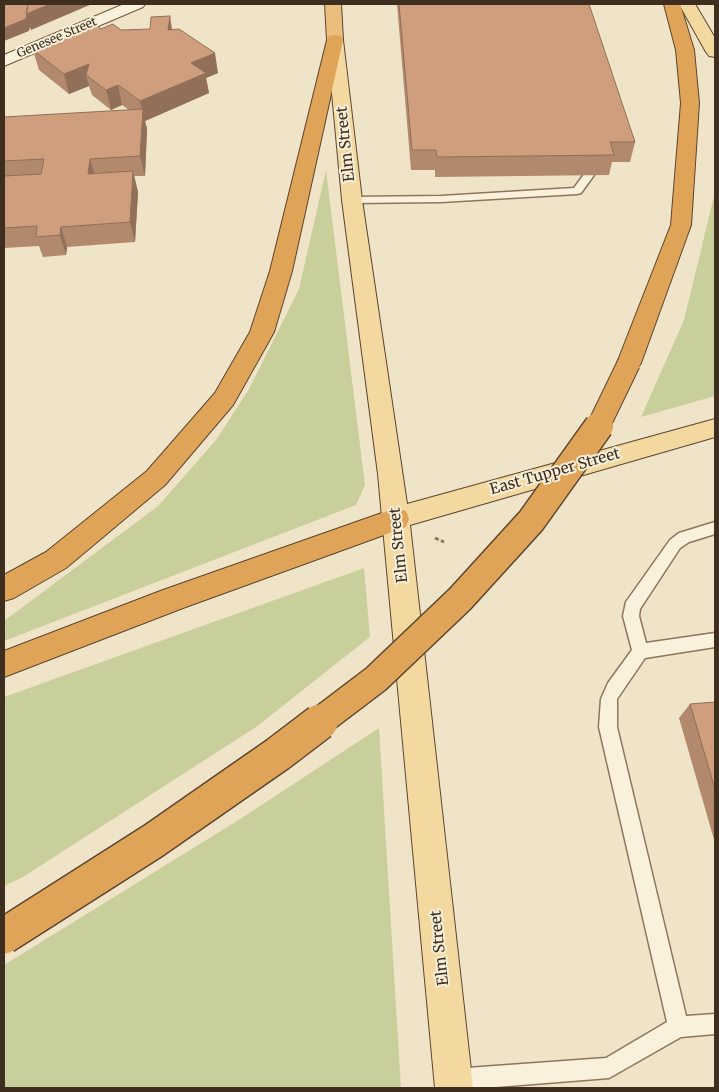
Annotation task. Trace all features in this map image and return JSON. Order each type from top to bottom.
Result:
[{"type":"highway","name":"Elm Street","points":[[333,4],[335,40]]},
{"type":"highway","points":[[4,936],[161,836],[278,754],[376,679],[460,599],[531,521],[597,430],[629,363],[681,225],[690,103],[685,50],[672,4]]},
{"type":"highway","points":[[4,589],[56,560],[156,478],[224,399],[262,332],[281,271],[335,40]]},
{"type":"highway","points":[[4,664],[173,599],[396,519]]},
{"type":"main road","name":"Genesee Street","points":[[4,61],[103,24],[137,4]]},
{"type":"main road","points":[[687,4],[715,52]]},
{"type":"main road","name":"Elm Street","points":[[335,40],[352,200],[391,474],[454,1084]]},
{"type":"main road","name":"East Tupper Street","points":[[396,519],[431,507],[715,428]]},
{"type":"lane","points":[[352,200],[441,198],[576,191],[589,175]]},
{"type":"lane","points":[[640,651],[631,616],[632,607],[675,544],[684,537],[715,528]]},
{"type":"lane","points":[[678,1027],[608,727],[609,699],[614,688],[640,651],[715,640]]},
{"type":"lane","points":[[454,1084],[609,1068],[678,1027],[715,1024]]},
{"type":"path","points":[[435,538],[444,542]]},
{"type":"green space","points":[[326,170],[365,485],[356,505],[4,641],[4,621],[158,506],[216,440],[249,389],[299,289]]},
{"type":"green space","points":[[715,192],[715,396],[641,417],[684,320]]},
{"type":"green space","points":[[364,568],[370,637],[256,727],[23,877],[4,886],[4,697]]},
{"type":"green space","points":[[379,728],[401,1088],[4,1088],[4,965],[237,821]]},
{"type":"building","points":[[4,4],[28,4],[26,19],[4,28]]},
{"type":"building","points":[[28,4],[50,4],[26,14]]},
{"type":"building","points":[[399,4],[589,4],[635,142],[610,142],[614,155],[437,157],[436,150],[412,150]]},
{"type":"building","points":[[170,16],[168,30],[179,29],[215,53],[191,63],[206,73],[140,101],[118,85],[106,90],[86,75],[89,64],[64,74],[33,50],[97,26],[101,29],[113,24],[121,30],[150,29],[151,17]]},
{"type":"building","points":[[143,109],[140,156],[90,159],[88,174],[133,171],[130,222],[61,227],[60,235],[36,237],[37,226],[4,228],[4,176],[41,174],[44,159],[4,161],[4,117]]},
{"type":"building","points":[[715,702],[715,789],[690,704]]}]
